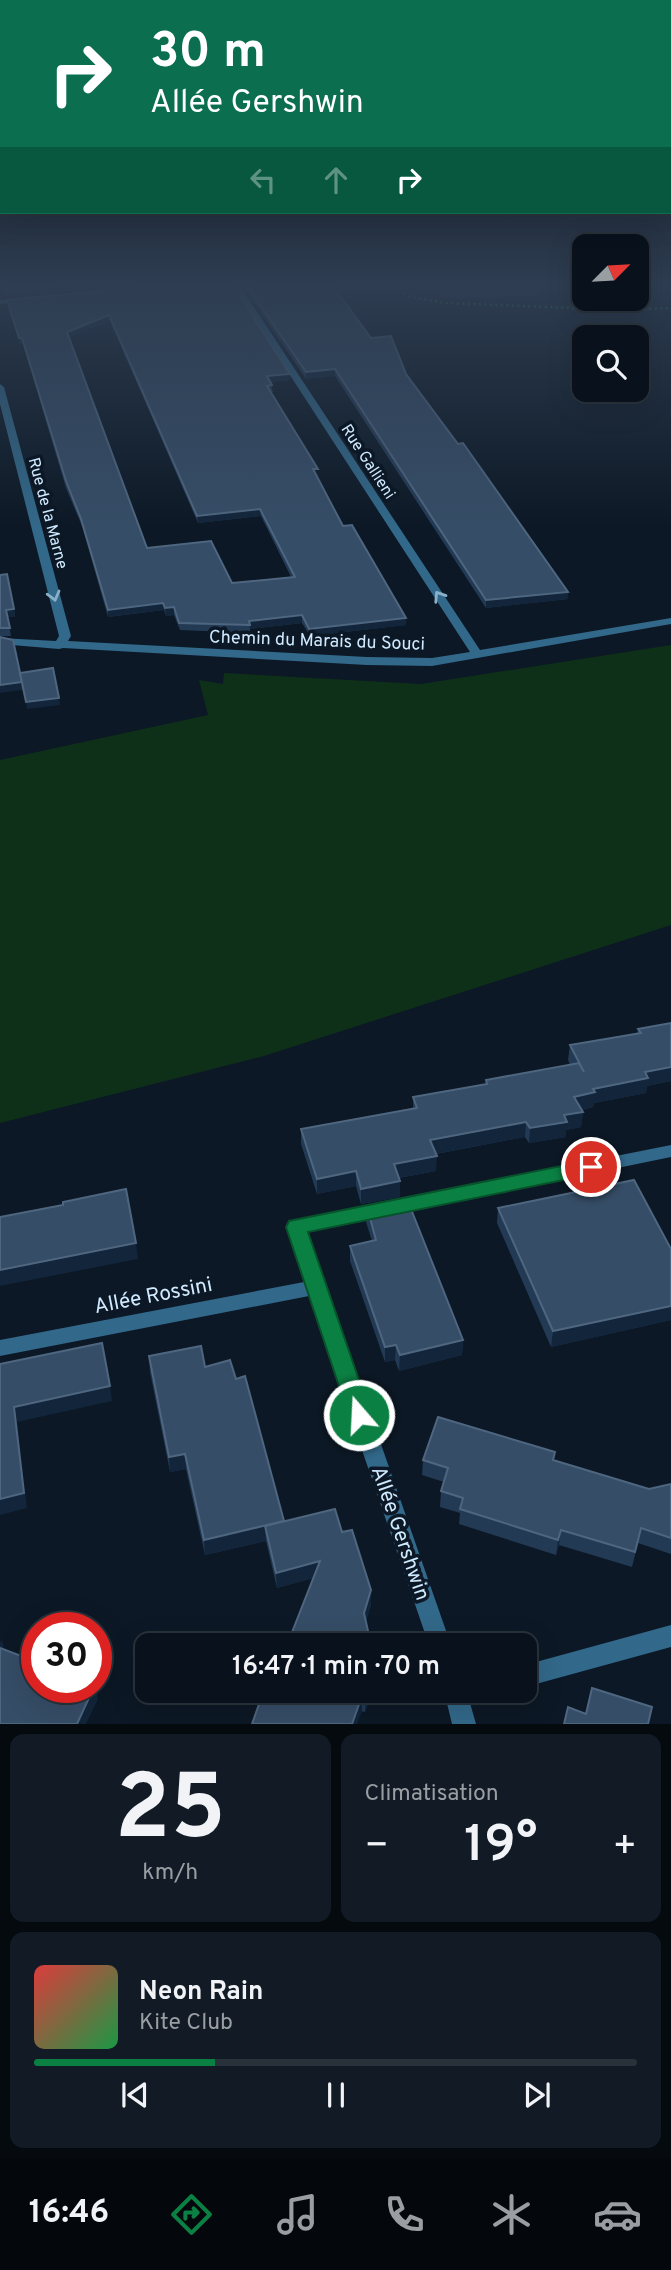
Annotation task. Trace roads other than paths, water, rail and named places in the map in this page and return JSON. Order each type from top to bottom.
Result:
[{"type":"street","name":"Rue Gallieni","points":[[289,366],[476,653]]},
{"type":"street","name":"Rue de la Marne","points":[[0,387],[65,636],[59,646]]},
{"type":"street","name":"Chemin du Marais du Souci","points":[[0,641],[59,646],[432,662],[671,621]]},
{"type":"street","name":"Allée Gershwin","points":[[436,1633],[314,1287],[296,1227],[671,1151]]},
{"type":"street","name":"Allée Rossini","points":[[0,1348],[314,1287]]},
{"type":"street","points":[[537,1673],[671,1636]]},
{"type":"street","points":[[463,1703],[464,1724]]}]
